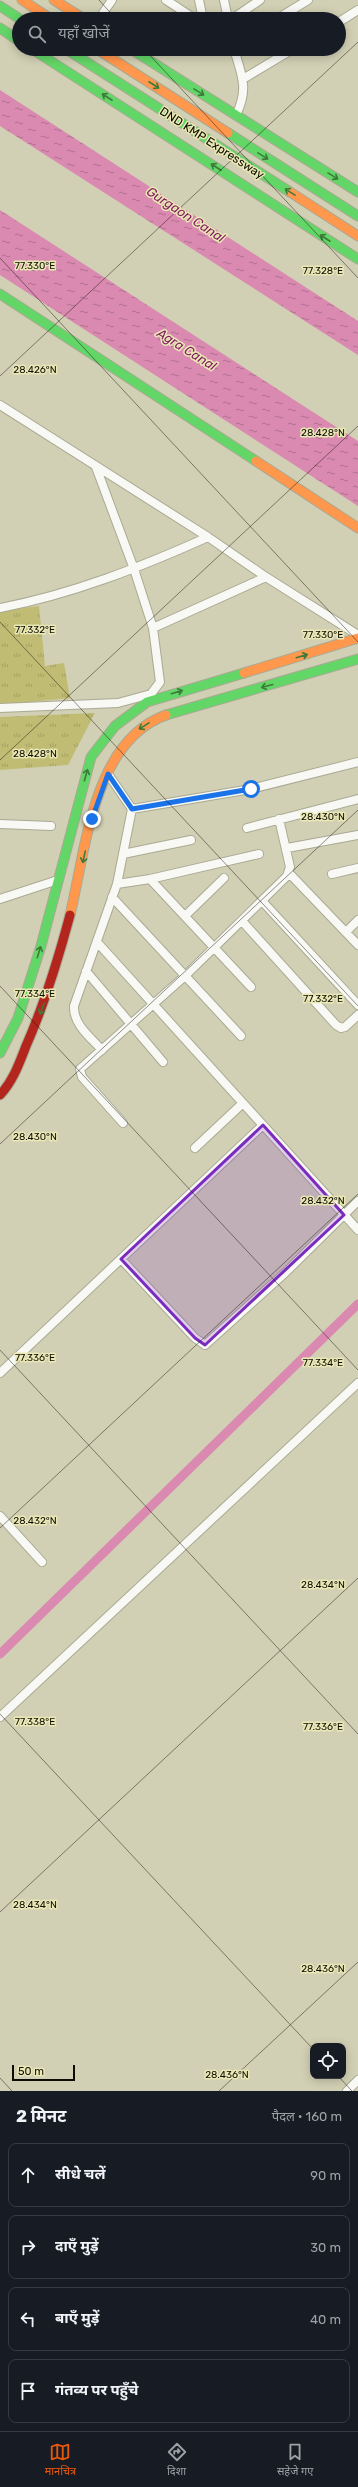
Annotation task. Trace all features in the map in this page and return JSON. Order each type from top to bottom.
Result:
[{"type":"main road","points":[[22,0],[40,12]]},
{"type":"main road","points":[[54,0],[73,12]]},
{"type":"main road","points":[[0,6],[12,14]]},
{"type":"main road","points":[[0,28],[12,36]]},
{"type":"main road","points":[[43,56],[358,259]]},
{"type":"main road","name":"DND KMP Expressway","points":[[77,56],[358,236]]},
{"type":"main road","name":"DND KMP Expressway","points":[[108,56],[358,216]]},
{"type":"main road","points":[[142,56],[358,192]]},
{"type":"main road","points":[[0,294],[358,528]]},
{"type":"main road","points":[[0,1054],[18,1018],[58,880],[91,757],[115,725],[132,711],[162,696],[336,646],[358,636]]},
{"type":"main road","points":[[0,1095],[18,1065],[56,972],[92,819],[108,774],[121,747],[134,732],[151,721],[174,712],[358,659]]},
{"type":"street","points":[[104,12],[112,0]]},
{"type":"street","points":[[166,0],[184,12]]},
{"type":"street","points":[[199,0],[202,12]]},
{"type":"street","points":[[224,0],[227,12]]},
{"type":"street","points":[[242,12],[260,0]]},
{"type":"street","points":[[288,12],[308,0]]},
{"type":"street","points":[[346,18],[358,10]]},
{"type":"street","points":[[236,56],[243,79],[244,97],[236,115]]},
{"type":"street","points":[[243,79],[282,56]]},
{"type":"street","points":[[0,405],[208,536],[266,577],[358,636]]},
{"type":"street","points":[[0,708],[118,703],[151,694],[157,689],[160,677],[153,628],[134,569],[96,466]]},
{"type":"street","points":[[0,608],[39,600],[134,569],[208,536]]},
{"type":"street","points":[[153,628],[266,577]]},
{"type":"street","points":[[132,809],[251,789],[358,762]]},
{"type":"street","points":[[102,1050],[77,1022],[74,1015],[86,971],[117,884],[132,809],[108,774]]},
{"type":"street","points":[[247,828],[279,818],[358,799]]},
{"type":"street","points":[[279,818],[287,848],[289,873],[331,919],[358,945]]},
{"type":"street","points":[[0,824],[50,826]]},
{"type":"street","points":[[287,848],[358,835]]},
{"type":"street","points":[[123,854],[191,840]]},
{"type":"street","points":[[117,884],[150,879],[259,854]]},
{"type":"street","points":[[332,874],[358,868]]},
{"type":"street","points":[[123,1123],[80,1071],[185,976],[289,873]]},
{"type":"street","points":[[184,916],[224,878]]},
{"type":"street","points":[[150,879],[251,987]]},
{"type":"street","points":[[0,899],[58,880]]},
{"type":"street","points":[[112,897],[241,1036]]},
{"type":"street","points":[[262,901],[358,1005]]},
{"type":"street","points":[[346,932],[358,920]]},
{"type":"street","points":[[242,921],[336,1025],[341,1028],[345,1027],[358,1015]]},
{"type":"street","points":[[97,942],[358,1230]]},
{"type":"street","points":[[86,971],[163,1062]]},
{"type":"street","points":[[195,1148],[243,1103]]},
{"type":"street","points":[[0,1373],[263,1125]]},
{"type":"street","points":[[121,1259],[195,1338],[205,1345],[266,1290],[358,1201]]},
{"type":"street","points":[[0,1717],[358,1383]]},
{"type":"street","points":[[0,1516],[42,1562]]},
{"type":"street","points":[[347,2091],[358,2080]]},
{"type":"highlighted area","points":[[263,1125],[344,1215],[205,1345],[195,1338],[121,1259]]},
{"type":"green space","points":[[39,606],[45,666],[64,663],[70,698],[0,705],[0,611]]},
{"type":"green space","points":[[95,713],[68,765],[0,770],[0,717]]},
{"type":"water","name":"Gurgaon Canal","points":[[0,90],[358,321],[358,355],[0,126]]},
{"type":"water","name":"Agra Canal","points":[[0,210],[358,441],[358,506],[0,275]]},
{"type":"waterway","points":[[0,1654],[358,1304]]},
{"type":"traffic: fast","points":[[0,6],[12,14]]},
{"type":"traffic: fast","points":[[0,28],[12,36]]},
{"type":"traffic: fast","points":[[43,56],[358,259]]},
{"type":"traffic: fast","points":[[77,56],[290,192]]},
{"type":"traffic: fast","points":[[142,56],[358,192]]},
{"type":"traffic: fast","points":[[228,133],[358,216]]},
{"type":"traffic: fast","points":[[0,294],[256,461]]},
{"type":"traffic: fast","points":[[166,715],[358,659]]},
{"type":"traffic: fast","points":[[0,1053],[18,1018],[41,946],[91,757],[115,726],[147,702],[244,673]]},
{"type":"traffic: slow","points":[[22,0],[40,12]]},
{"type":"traffic: slow","points":[[54,0],[73,12]]},
{"type":"traffic: slow","points":[[108,56],[228,133]]},
{"type":"traffic: slow","points":[[290,192],[358,236]]},
{"type":"traffic: slow","points":[[256,461],[358,528]]},
{"type":"traffic: slow","points":[[244,673],[358,638]]},
{"type":"traffic: slow","points":[[70,915],[88,830],[97,800],[108,772],[122,748],[142,728],[166,715]]},
{"type":"traffic: jam","points":[[0,1095],[9,1084],[15,1072],[39,1014],[56,965],[70,915]]},
{"type":"route","points":[[92,819],[108,774],[132,809],[251,789]]}]
